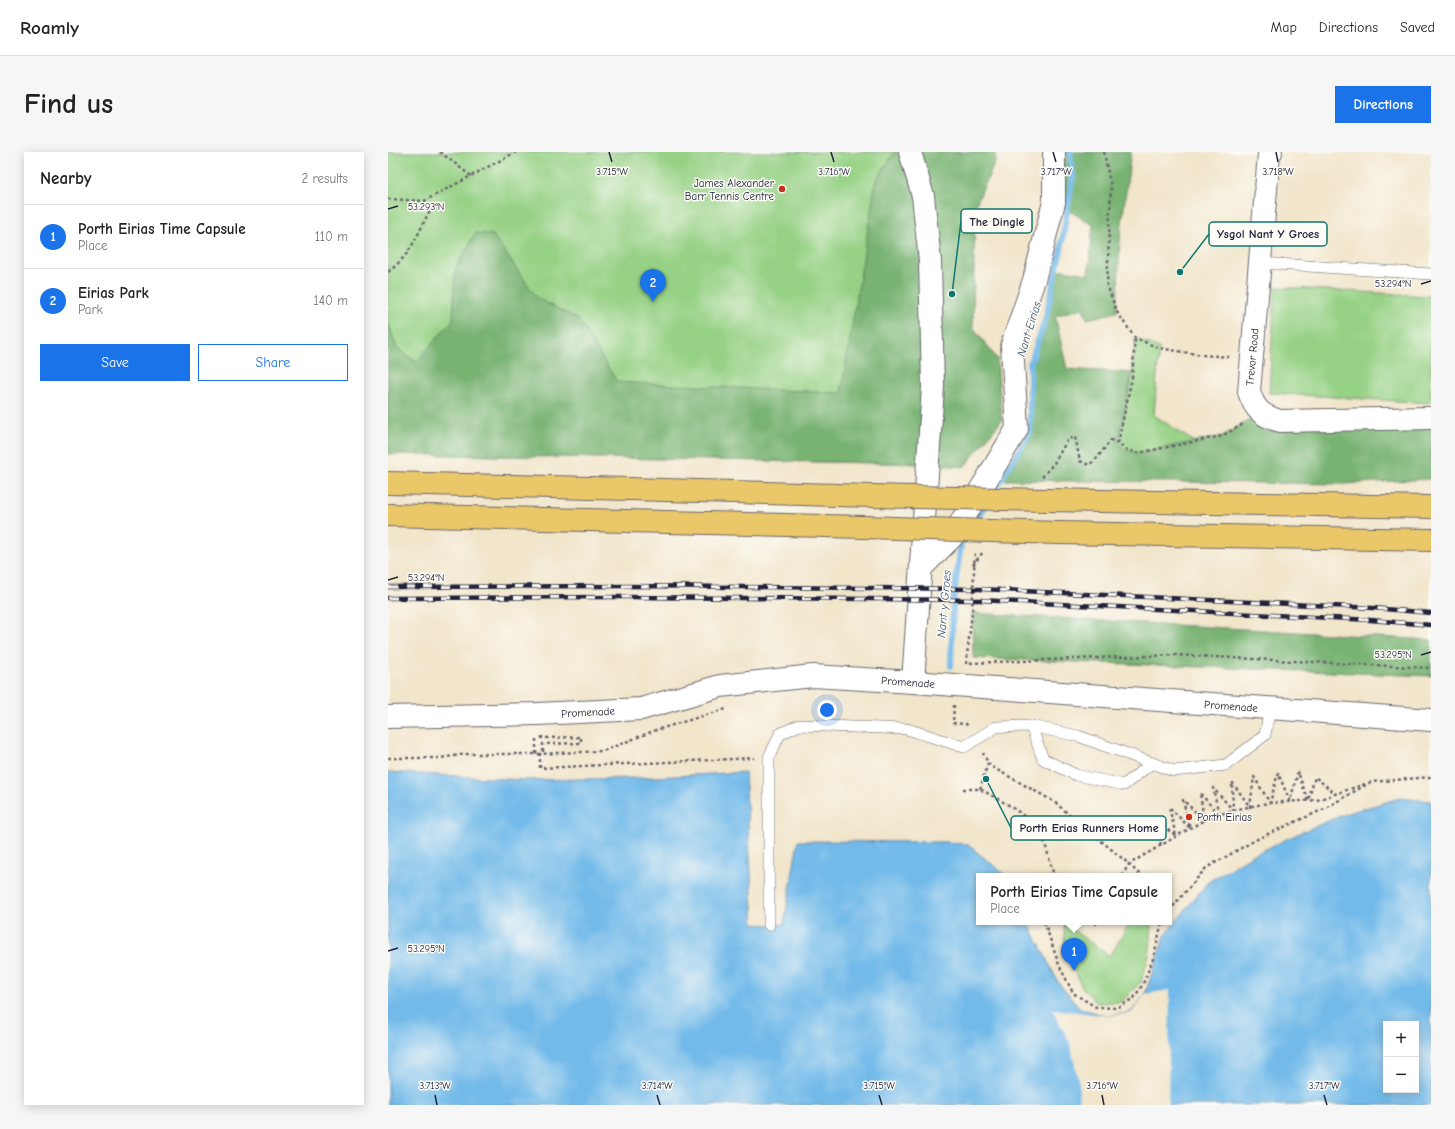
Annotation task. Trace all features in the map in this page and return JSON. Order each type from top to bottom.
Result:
[{"type":"highway","points":[[388,484],[645,489],[872,496],[1044,490],[1257,503],[1431,507]]},
{"type":"highway","points":[[1257,503],[1431,501]]},
{"type":"highway","points":[[388,515],[1058,533],[1431,540]]},
{"type":"street","points":[[910,152],[923,196],[930,261],[934,387],[913,682]]},
{"type":"street","points":[[922,567],[952,537],[1017,429],[1012,345],[1034,280],[1054,202],[1054,152]]},
{"type":"street","name":"Trevor Road","points":[[1261,413],[1253,403],[1249,392],[1270,154],[1272,152]]},
{"type":"street","points":[[1261,413],[1280,421],[1431,418]]},
{"type":"street","name":"Promenade","points":[[388,717],[537,714],[642,709],[720,686],[813,676],[913,682],[959,695],[1270,708],[1431,720]]},
{"type":"lane","points":[[1260,263],[1431,274]]},
{"type":"lane","points":[[769,926],[768,757],[780,734],[799,725],[907,729],[964,747],[996,727],[1031,726],[1078,736],[1174,771],[1226,765],[1265,735],[1270,708]]},
{"type":"lane","points":[[1031,726],[1043,759],[1076,775],[1124,785],[1152,763]]},
{"type":"path","points":[[440,152],[471,176]]},
{"type":"path","points":[[388,198],[424,201],[516,152]]},
{"type":"path","points":[[1104,152],[1111,187],[1108,285],[1117,312],[1135,338],[1159,348],[1202,355],[1252,358]]},
{"type":"path","points":[[388,272],[411,250],[430,210],[424,201]]},
{"type":"path","points":[[1118,443],[1132,378],[1135,338]]},
{"type":"path","points":[[1044,490],[1054,463],[1068,439],[1075,437],[1080,461],[1089,465],[1111,440],[1118,443],[1125,449],[1138,453],[1222,436],[1261,413]]},
{"type":"path","points":[[953,723],[966,663],[972,613],[973,565],[987,547]]},
{"type":"path","points":[[966,663],[1175,655],[1431,668]]},
{"type":"path","points":[[536,735],[540,768],[768,757]]},
{"type":"path","points":[[988,763],[992,767],[1053,801],[1130,864],[1138,873]]},
{"type":"path","points":[[1290,801],[1298,772],[1308,800]]},
{"type":"path","points":[[1270,803],[1278,773],[1290,801]]},
{"type":"path","points":[[1250,807],[1254,777],[1270,803]]},
{"type":"path","points":[[1308,800],[1315,777],[1336,794]]},
{"type":"path","points":[[1124,873],[1130,864],[1176,836],[1204,820],[1233,810],[1270,803],[1317,800],[1371,782],[1431,777]]},
{"type":"path","points":[[1233,810],[1232,782],[1250,807]]},
{"type":"path","points":[[1172,908],[1206,868],[1259,838],[1322,810],[1371,782]]},
{"type":"path","points":[[1219,815],[1213,788],[1233,810]]},
{"type":"path","points":[[963,789],[980,790],[1012,807],[1041,829],[1053,873]]},
{"type":"path","points":[[1204,820],[1200,793],[1219,815]]},
{"type":"path","points":[[1190,828],[1183,800],[1204,820]]},
{"type":"path","points":[[1176,836],[1168,807],[1190,828]]},
{"type":"path","points":[[1161,845],[1152,818],[1176,836]]},
{"type":"path","points":[[1045,925],[1059,965],[1073,993],[1096,1007],[1117,1008],[1134,998],[1143,984],[1153,959],[1161,925]]},
{"type":"green space","points":[[388,152],[907,152],[928,464],[388,453]]},
{"type":"green space","points":[[895,152],[995,152],[996,160],[975,206],[973,327],[997,359],[1002,420],[964,467],[930,464],[388,454],[388,320],[396,347],[416,362],[453,320],[455,270],[475,233],[493,235],[537,298],[578,319],[617,382],[841,393],[876,180]]},
{"type":"green space","points":[[1054,152],[1131,152],[1120,239],[1117,312],[1087,319],[1083,308],[1055,316],[1067,369],[1132,373],[1118,443],[1125,449],[1138,453],[1222,436],[1261,413],[1431,418],[1431,479],[1344,484],[1001,480],[1030,433],[1030,364],[1046,317],[1057,269],[1088,274],[1093,225],[1054,202]]},
{"type":"green space","points":[[1275,287],[1431,296],[1431,403],[1269,393]]},
{"type":"green space","points":[[1135,338],[1159,348],[1154,415],[1194,442],[1138,453],[1125,449],[1118,443],[1132,378]]},
{"type":"green space","points":[[972,613],[1431,640],[1431,676],[973,658]]},
{"type":"green space","points":[[1064,925],[1065,925],[1110,956],[1128,925],[1150,925],[1152,927],[1149,956],[1141,982],[1121,1002],[1097,1003],[1083,989],[1065,952]]},
{"type":"water","points":[[388,772],[523,780],[639,778],[745,772],[754,924],[784,924],[798,841],[946,842],[967,844],[1003,873],[976,873],[976,925],[1030,925],[1058,982],[1079,1008],[1107,1016],[1131,1012],[1145,994],[1165,935],[1208,882],[1251,856],[1304,831],[1348,813],[1400,798],[1431,801],[1431,1105],[388,1105]]},
{"type":"pier","points":[[1170,990],[1168,1105],[1078,1105],[1079,1084],[1070,1043],[1052,1009],[1107,1016],[1131,1013],[1145,994]]},
{"type":"waterway","name":"Nant Eirias","points":[[992,494],[1030,433],[1030,364],[1046,317],[1061,249],[1073,175],[1070,152]]},
{"type":"waterway","name":"Nant Eirias","points":[[972,526],[986,504]]},
{"type":"waterway","name":"Nant y Groes","points":[[951,666],[953,603],[961,543],[965,537]]},
{"type":"railway","points":[[388,587],[627,586],[980,589],[1373,608],[1431,613]]},
{"type":"railway","points":[[388,598],[625,597],[980,600],[1370,620],[1431,625]]},
{"type":"place","name":"James Alexander Barr Tennis Centre","points":[[782,189]]},
{"type":"place","name":"Ysgol Nant Y Groes","points":[[1180,272]]},
{"type":"place","name":"The Dingle","points":[[952,294]]},
{"type":"place","name":"Eirias Park","points":[[653,302]]},
{"type":"place","name":"Porth Erias Runners Home","points":[[986,779]]},
{"type":"place","name":"Porth Eirias","points":[[1189,817]]},
{"type":"place","name":"Porth Eirias Time Capsule","points":[[1074,971]]}]
